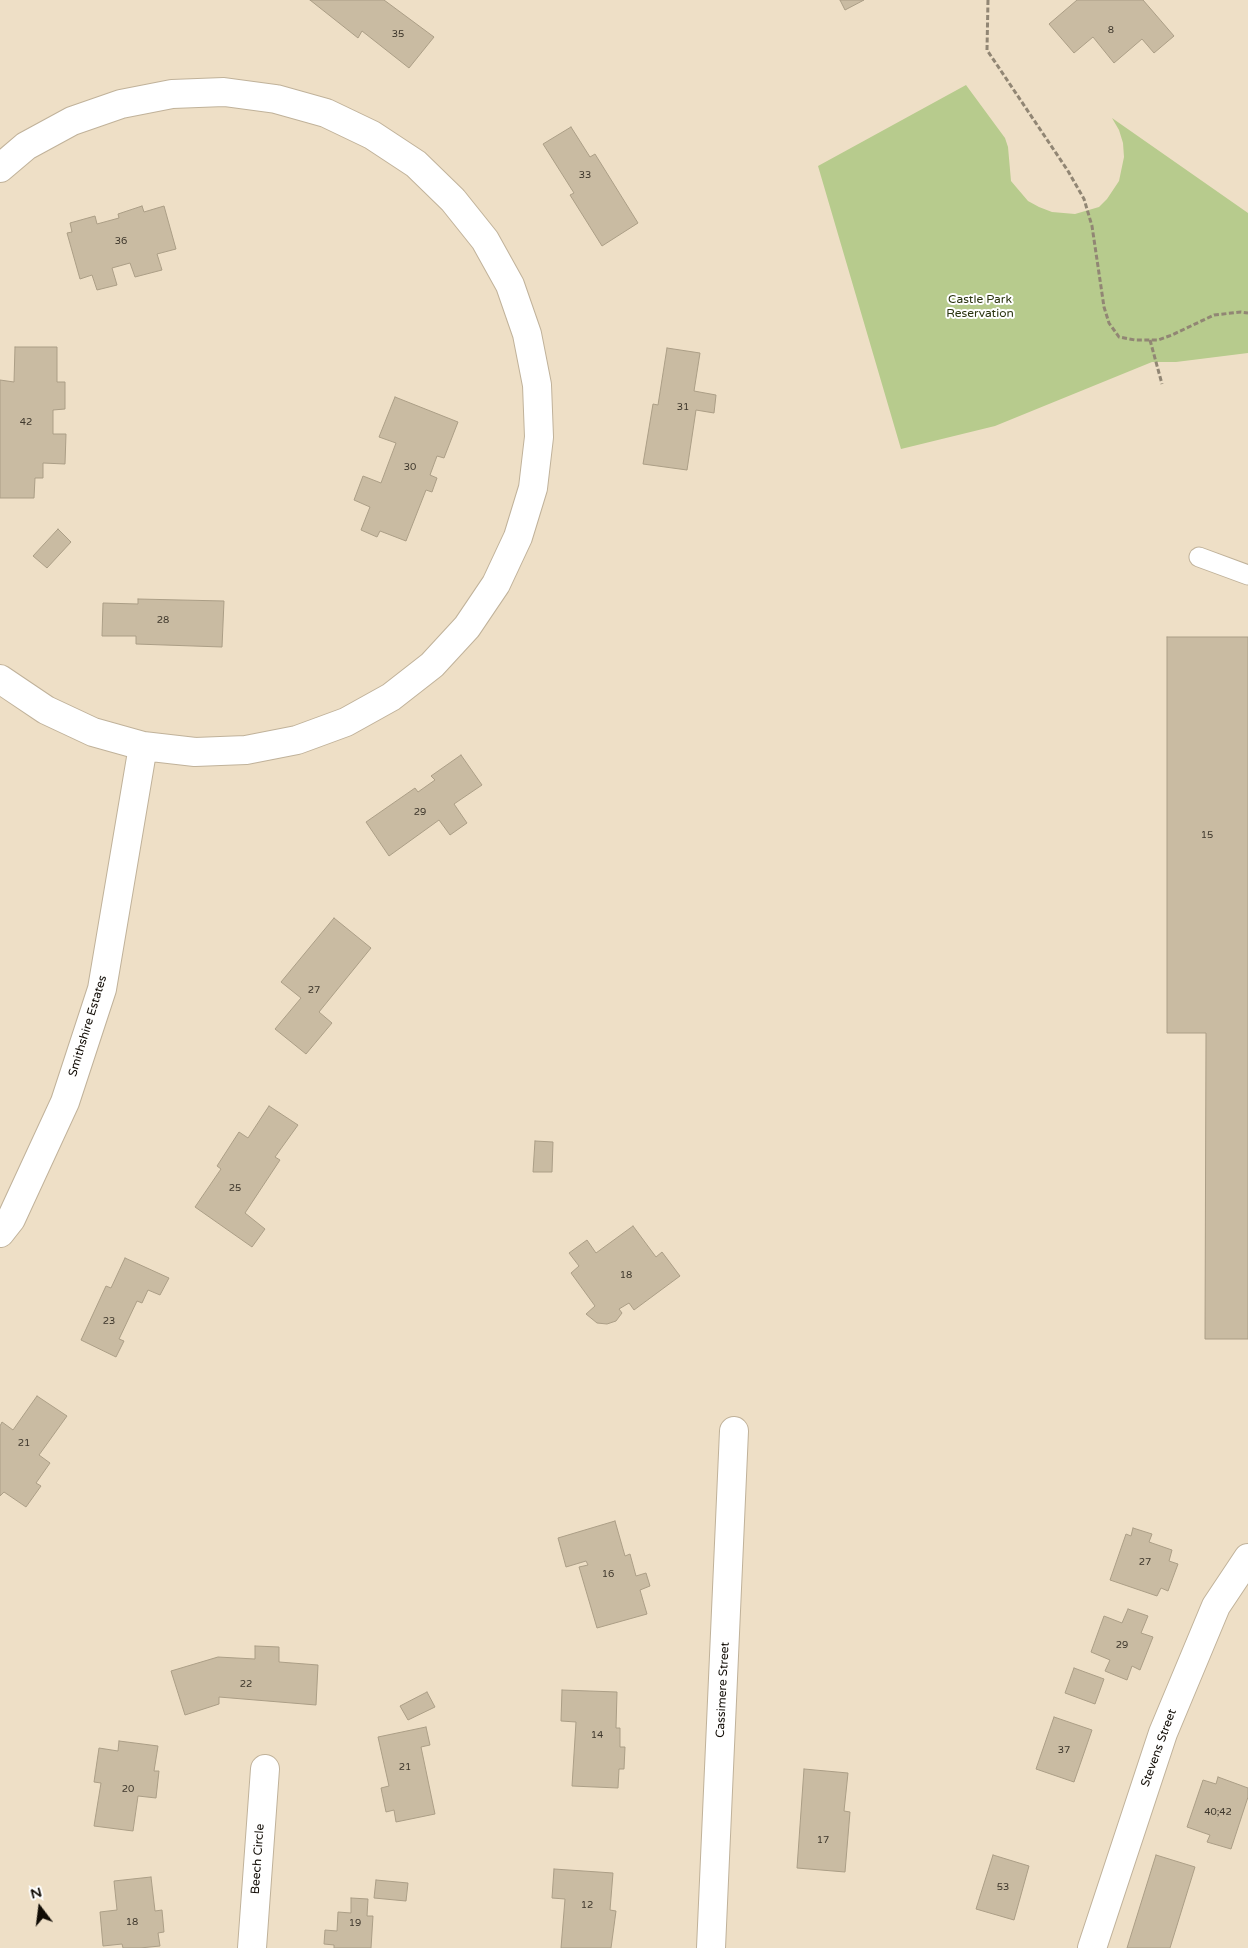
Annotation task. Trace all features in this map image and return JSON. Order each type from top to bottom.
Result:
[{"type":"street","points":[[0,168],[26,146],[72,121],[121,104],[172,94],[224,92],[276,99],[326,113],[372,135],[416,164],[453,200],[485,240],[510,286],[527,334],[537,385],[539,437],[533,488],[518,537],[496,584],[467,627],[432,665],[391,697],[346,722],[297,740],[246,750],[195,752],[143,746],[93,732],[46,710],[0,679]]},
{"type":"street","name":"Smithshire Estates","points":[[0,1233],[11,1219],[65,1102],[102,989],[143,746]]},
{"type":"street","name":"Cassimere Street","points":[[711,1948],[734,1432]]},
{"type":"street","name":"Stevens Street","points":[[1092,1948],[1163,1732],[1216,1606],[1248,1558]]},
{"type":"street","name":"Beech Circle","points":[[252,1948],[265,1769]]},
{"type":"lane","points":[[1199,557],[1248,575]]},
{"type":"path","points":[[988,0],[987,50],[1068,171],[1084,199],[1092,226],[1104,307],[1109,323],[1119,337],[1150,340],[1172,336],[1214,315],[1241,312],[1248,314]]},
{"type":"path","points":[[1150,340],[1162,384]]},
{"type":"green space","name":"Castle Park Reservation","points":[[966,85],[1005,138],[1008,147],[1011,181],[1028,201],[1039,207],[1052,212],[1075,214],[1099,207],[1107,199],[1119,181],[1124,157],[1123,143],[1119,130],[1112,118],[1248,213],[1248,353],[1176,362],[1152,362],[995,426],[901,449],[818,166]]},
{"type":"building","points":[[310,0],[384,0],[434,37],[409,68],[362,31],[358,38]]},
{"type":"building","points":[[840,0],[864,0],[845,10]]},
{"type":"building","points":[[1077,0],[1143,0],[1174,36],[1154,53],[1142,39],[1114,63],[1093,37],[1074,53],[1049,24]]},
{"type":"building","points":[[571,127],[590,157],[595,154],[638,223],[602,246],[570,195],[574,193],[543,144]]},
{"type":"building","points":[[142,206],[144,212],[164,206],[176,249],[157,254],[162,270],[135,277],[130,263],[112,268],[117,285],[97,290],[92,275],[80,279],[67,233],[72,232],[70,223],[95,216],[97,224],[119,218],[118,214]]},
{"type":"building","points":[[15,347],[57,347],[57,382],[65,382],[65,409],[53,410],[53,434],[66,434],[65,464],[43,463],[43,478],[35,478],[34,498],[0,498],[0,380],[14,382]]},
{"type":"building","points":[[667,348],[700,353],[694,391],[716,395],[714,413],[696,410],[687,470],[643,464],[653,404],[658,405]]},
{"type":"building","points":[[395,397],[458,422],[444,458],[437,456],[430,475],[437,478],[432,492],[426,490],[406,541],[380,531],[377,537],[361,530],[370,507],[354,500],[363,476],[381,483],[396,443],[379,437]]},
{"type":"building","points":[[58,529],[71,542],[47,568],[33,556]]},
{"type":"building","points":[[138,599],[224,601],[222,647],[136,644],[136,636],[102,636],[103,603],[138,604]]},
{"type":"building","points":[[1167,637],[1248,637],[1248,1339],[1205,1339],[1206,1033],[1167,1033]]},
{"type":"building","points":[[461,755],[482,785],[454,804],[467,823],[450,835],[439,820],[389,856],[366,822],[415,788],[418,792],[435,780],[431,776]]},
{"type":"building","points":[[334,918],[371,948],[319,1012],[332,1023],[306,1054],[275,1029],[301,998],[281,982]]},
{"type":"building","points":[[269,1106],[298,1125],[275,1157],[280,1160],[245,1213],[265,1229],[252,1247],[195,1207],[221,1169],[217,1166],[239,1132],[248,1138]]},
{"type":"building","points":[[535,1141],[553,1142],[552,1172],[533,1172]]},
{"type":"building","points":[[633,1226],[656,1257],[662,1252],[680,1276],[634,1310],[629,1303],[619,1309],[622,1313],[616,1321],[607,1324],[597,1323],[586,1314],[595,1306],[571,1273],[579,1266],[569,1253],[587,1240],[596,1253]]},
{"type":"building","points":[[125,1258],[169,1278],[160,1295],[148,1290],[142,1303],[137,1301],[119,1339],[124,1341],[116,1357],[81,1340],[106,1286],[111,1288]]},
{"type":"building","points":[[37,1396],[67,1416],[39,1455],[50,1463],[36,1483],[41,1486],[26,1507],[4,1492],[0,1496],[0,1426],[2,1422],[13,1430]]},
{"type":"building","points":[[615,1521],[625,1556],[630,1554],[636,1576],[646,1573],[650,1586],[640,1590],[647,1614],[597,1628],[579,1567],[588,1565],[586,1561],[566,1567],[558,1538]]},
{"type":"building","points":[[1133,1528],[1152,1534],[1149,1542],[1172,1550],[1169,1561],[1178,1564],[1168,1591],[1161,1588],[1157,1596],[1110,1580],[1126,1534],[1131,1536]]},
{"type":"building","points":[[1128,1609],[1148,1616],[1141,1633],[1153,1637],[1140,1670],[1132,1666],[1127,1680],[1105,1671],[1110,1660],[1091,1652],[1104,1616],[1122,1623]]},
{"type":"building","points":[[255,1646],[279,1647],[279,1662],[318,1665],[316,1705],[219,1697],[219,1704],[185,1715],[171,1671],[218,1657],[255,1659]]},
{"type":"building","points":[[1074,1668],[1104,1679],[1095,1704],[1065,1693]]},
{"type":"building","points":[[562,1690],[617,1692],[616,1728],[620,1728],[620,1747],[625,1747],[624,1769],[619,1769],[618,1788],[572,1786],[576,1722],[561,1721]]},
{"type":"building","points":[[427,1692],[435,1707],[408,1720],[400,1706]]},
{"type":"building","points":[[1054,1717],[1092,1730],[1074,1782],[1036,1769]]},
{"type":"building","points":[[426,1727],[430,1745],[421,1747],[435,1814],[396,1822],[394,1810],[386,1812],[381,1788],[389,1786],[378,1737]]},
{"type":"building","points":[[119,1741],[158,1746],[154,1771],[159,1771],[156,1798],[138,1796],[133,1831],[94,1826],[101,1783],[94,1782],[99,1748],[118,1751]]},
{"type":"building","points":[[804,1769],[848,1773],[844,1811],[850,1812],[845,1872],[797,1868]]},
{"type":"building","points":[[1218,1777],[1248,1788],[1248,1797],[1231,1849],[1207,1842],[1210,1835],[1187,1827],[1203,1780],[1216,1784]]},
{"type":"building","points":[[993,1855],[1029,1866],[1014,1920],[976,1909]]},
{"type":"building","points":[[1156,1855],[1195,1867],[1170,1948],[1127,1948]]},
{"type":"building","points":[[554,1869],[613,1873],[610,1910],[616,1911],[611,1948],[561,1948],[565,1899],[552,1898]]},
{"type":"building","points":[[151,1877],[155,1911],[162,1910],[164,1932],[158,1933],[160,1946],[123,1948],[122,1944],[103,1946],[100,1912],[117,1910],[114,1881]]},
{"type":"building","points":[[376,1880],[408,1883],[406,1901],[374,1898]]},
{"type":"building","points":[[351,1898],[368,1899],[367,1916],[373,1916],[371,1948],[334,1948],[334,1945],[324,1944],[325,1930],[337,1931],[338,1912],[351,1913]]}]
